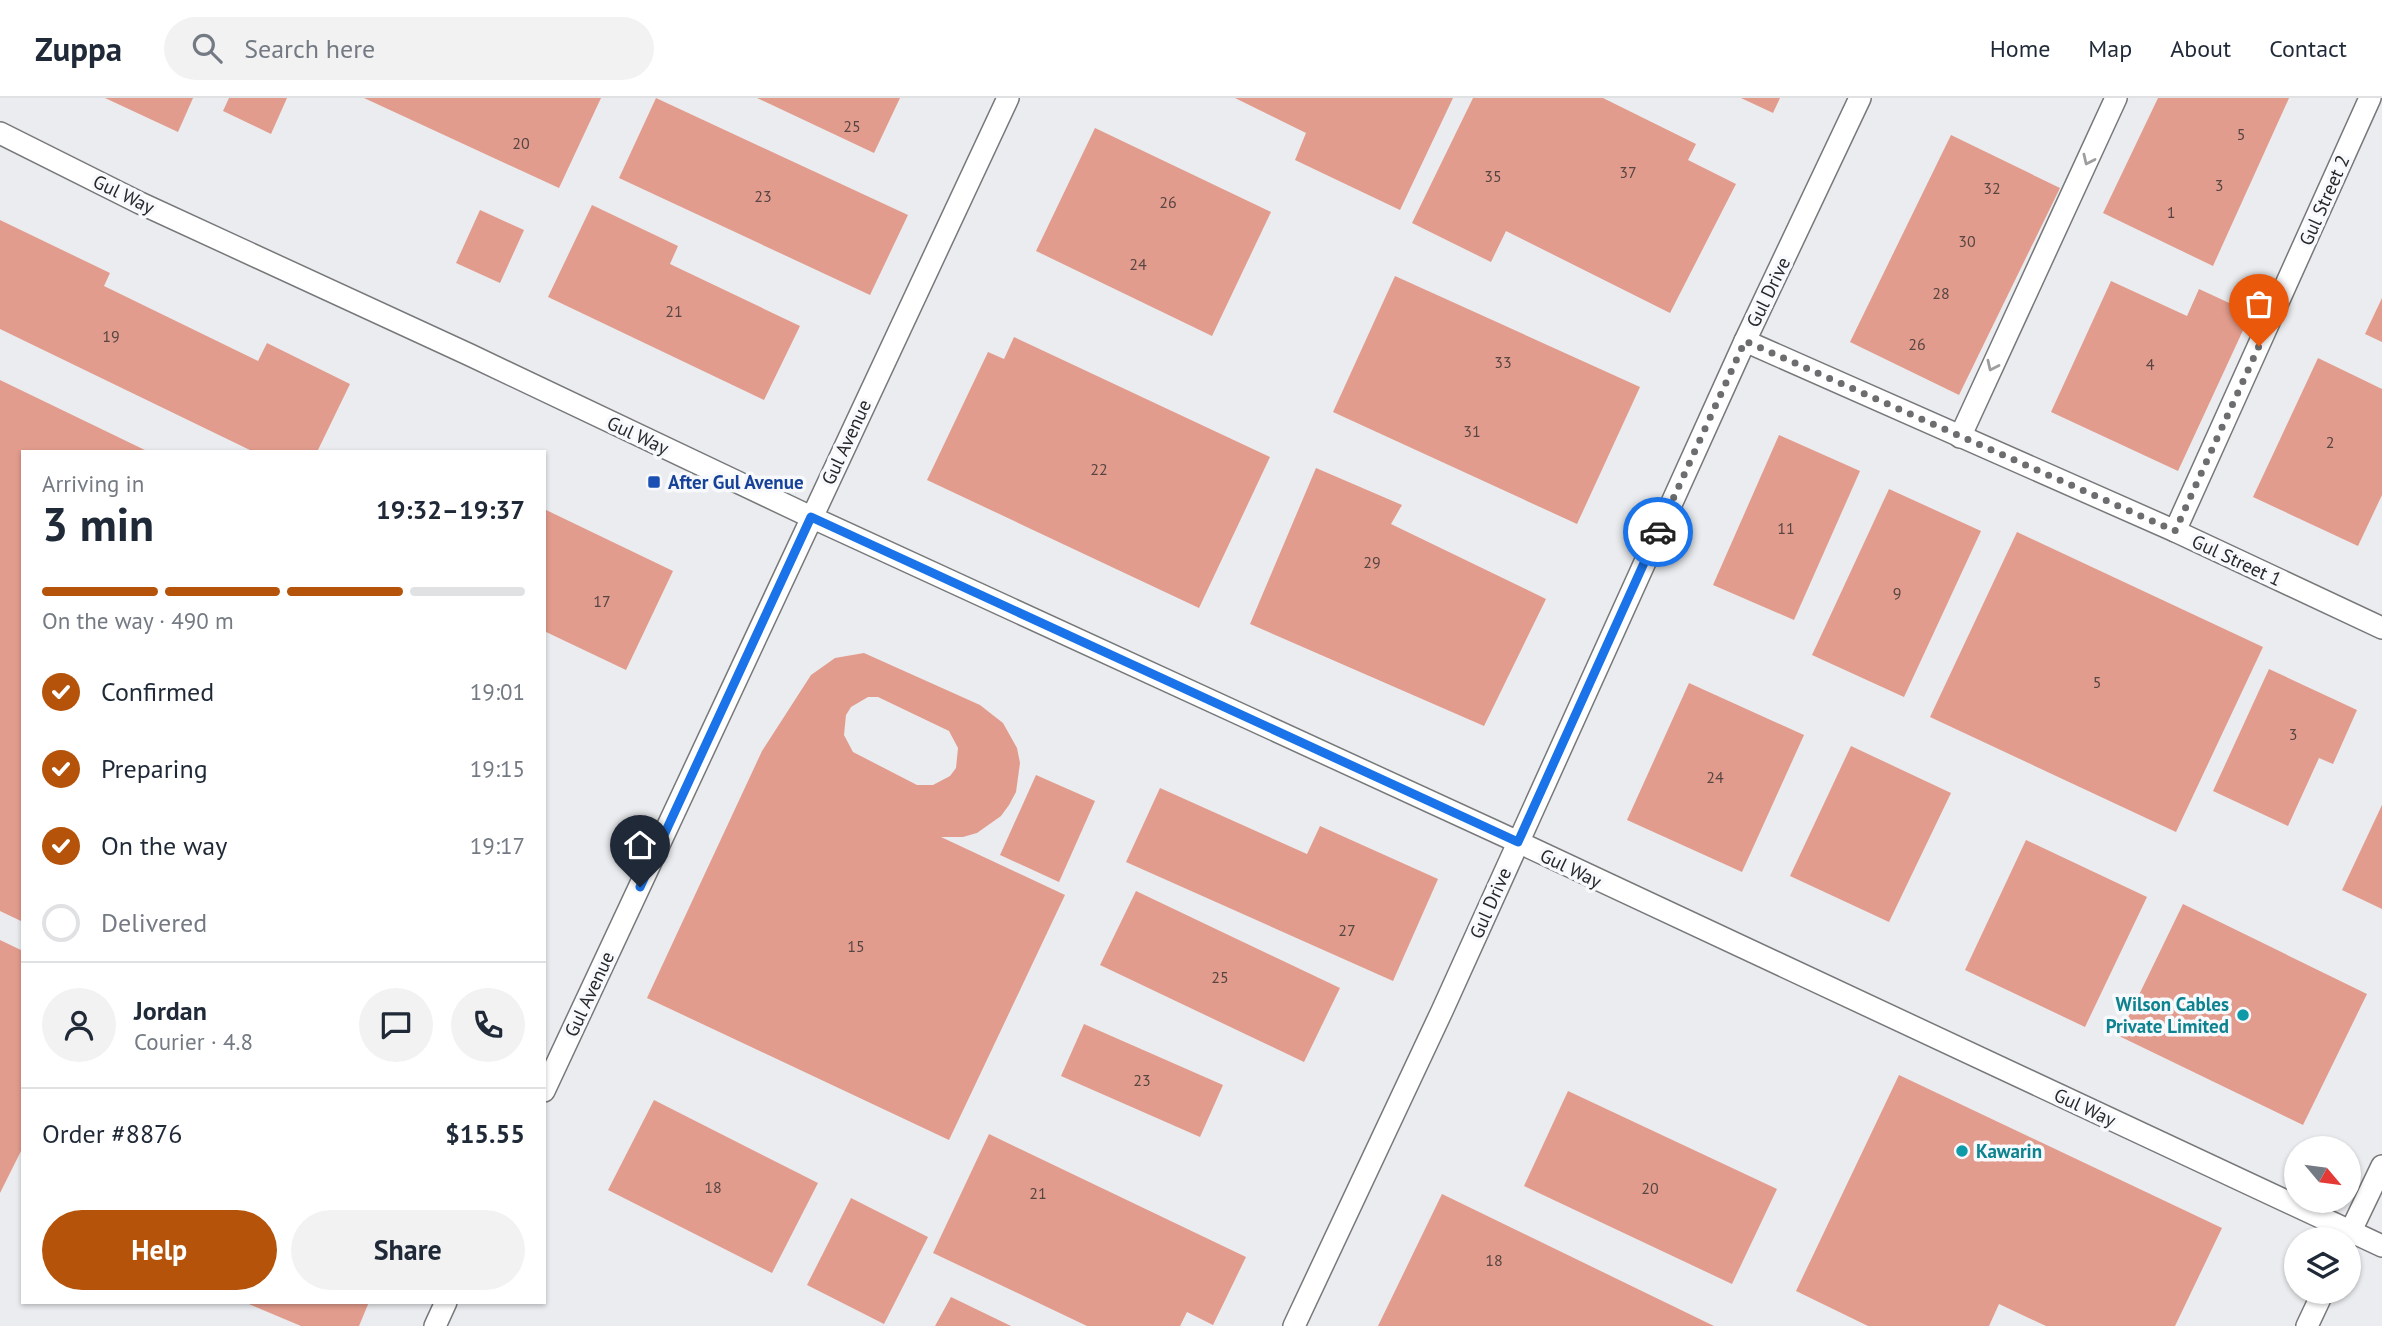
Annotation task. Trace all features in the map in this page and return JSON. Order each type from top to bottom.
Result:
[{"type":"street","name":"Gul Avenue","points":[[546,1087],[1008,98]]},
{"type":"street","name":"Gul Drive","points":[[1294,1326],[1442,1011],[1745,341],[1860,98]]},
{"type":"street","points":[[1960,436],[2116,98]]},
{"type":"street","name":"Gul Street 2","points":[[2175,531],[2370,98]]},
{"type":"street","name":"Gul Way","points":[[0,133],[140,203],[483,361],[811,517],[1518,842],[2332,1227]]},
{"type":"street","name":"Gul Street 1","points":[[1745,341],[2175,531],[2382,628]]},
{"type":"street","points":[[2353,1227],[2382,1166]]},
{"type":"street","name":"Gul Way","points":[[2361,1239],[2382,1246]]},
{"type":"street","points":[[435,1326],[445,1304]]},
{"type":"street","points":[[2307,1326],[2317,1304]]},
{"type":"building","points":[[105,98],[193,98],[178,132]]},
{"type":"building","points":[[229,98],[287,98],[271,134],[223,111]]},
{"type":"building","points":[[364,98],[601,98],[559,188]]},
{"type":"building","points":[[656,98],[908,215],[870,295],[619,178]]},
{"type":"building","points":[[757,98],[900,98],[874,153]]},
{"type":"building","points":[[1235,98],[1453,98],[1400,210],[1295,160],[1306,133]]},
{"type":"building","points":[[1473,98],[1603,98],[1696,144],[1688,160],[1736,184],[1670,313],[1506,231],[1491,262],[1412,223]]},
{"type":"building","points":[[1741,98],[1780,98],[1773,113]]},
{"type":"building","points":[[2158,98],[2289,98],[2213,266],[2103,213]]},
{"type":"building","points":[[1095,128],[1271,212],[1212,336],[1036,251]]},
{"type":"building","points":[[1951,135],[2060,188],[1959,395],[1850,342]]},
{"type":"building","points":[[592,205],[678,246],[670,264],[800,326],[764,400],[548,297]]},
{"type":"building","points":[[480,210],[524,230],[500,283],[456,263]]},
{"type":"building","points":[[0,220],[110,273],[104,286],[258,361],[267,343],[350,384],[318,450],[250,450],[0,329]]},
{"type":"building","points":[[1395,276],[1640,387],[1577,524],[1333,412]]},
{"type":"building","points":[[2111,281],[2187,316],[2199,289],[2251,313],[2178,471],[2051,412]]},
{"type":"building","points":[[2382,298],[2382,342],[2365,334]]},
{"type":"building","points":[[1014,337],[1270,457],[1199,608],[927,480],[988,352],[1004,359]]},
{"type":"building","points":[[2318,358],[2382,389],[2382,495],[2358,546],[2253,497]]},
{"type":"building","points":[[0,380],[145,450],[21,450],[21,921],[0,911]]},
{"type":"building","points":[[1779,435],[1860,471],[1794,620],[1713,585]]},
{"type":"building","points":[[1316,468],[1402,505],[1391,524],[1546,599],[1484,726],[1250,624]]},
{"type":"building","points":[[1889,489],[1981,531],[1904,697],[1812,655]]},
{"type":"building","points":[[546,510],[673,571],[626,670],[546,632]]},
{"type":"building","points":[[2017,532],[2263,647],[2176,832],[1930,717]]},
{"type":"building","points":[[864,653],[980,705],[1003,723],[1017,748],[1020,763],[1016,792],[1009,805],[1001,816],[977,833],[963,837],[941,837],[1065,895],[949,1140],[647,998],[762,751],[811,675],[835,658]],"holes":[[[868,697],[878,697],[949,731],[958,748],[956,768],[950,776],[933,785],[917,785],[853,752],[844,735],[846,715],[851,707]]]},
{"type":"building","points":[[2269,669],[2357,710],[2333,764],[2319,758],[2288,826],[2213,791]]},
{"type":"building","points":[[1689,683],[1804,735],[1742,872],[1627,820]]},
{"type":"building","points":[[1851,746],[1951,793],[1889,922],[1790,876]]},
{"type":"building","points":[[1036,775],[1095,801],[1059,882],[1000,855]]},
{"type":"building","points":[[1160,788],[1307,854],[1320,826],[1438,879],[1393,981],[1126,862]]},
{"type":"building","points":[[2382,805],[2382,909],[2342,890]]},
{"type":"building","points":[[2026,840],[2147,897],[2085,1027],[1965,970]]},
{"type":"building","points":[[1136,891],[1340,988],[1304,1062],[1100,965]]},
{"type":"building","name":"Wilson Cables Private Limited","points":[[2183,904],[2367,994],[2303,1125],[2119,1036]]},
{"type":"building","points":[[0,940],[21,950],[21,1151],[0,1193]]},
{"type":"building","points":[[1084,1024],[1223,1085],[1200,1137],[1061,1076]]},
{"type":"building","name":"Kawarin","points":[[1899,1075],[2222,1228],[2175,1326],[2046,1326],[1999,1304],[1989,1326],[1868,1326],[1796,1291]]},
{"type":"building","points":[[1568,1091],[1777,1189],[1732,1284],[1524,1186]]},
{"type":"building","points":[[654,1100],[818,1183],[772,1273],[608,1190]]},
{"type":"building","points":[[989,1134],[1246,1257],[1213,1325],[1187,1312],[1180,1326],[1087,1326],[933,1253]]},
{"type":"building","points":[[1442,1194],[1714,1326],[1378,1326]]},
{"type":"building","points":[[851,1198],[928,1237],[884,1324],[807,1285]]},
{"type":"building","points":[[951,1297],[1011,1326],[935,1326]]},
{"type":"building","points":[[249,1304],[368,1304],[359,1326],[301,1326]]},
{"type":"way so far","points":[[1658,532],[1745,341],[2175,531],[2259,346]]},
{"type":"place","name":"After Gul Avenue","points":[[654,482]]},
{"type":"place","name":"Wilson Cables Private Limited","points":[[2243,1015]]},
{"type":"place","name":"Kawarin","points":[[1962,1151]]},
{"type":"route","points":[[640,887],[811,517],[1518,842],[1658,532]]}]
